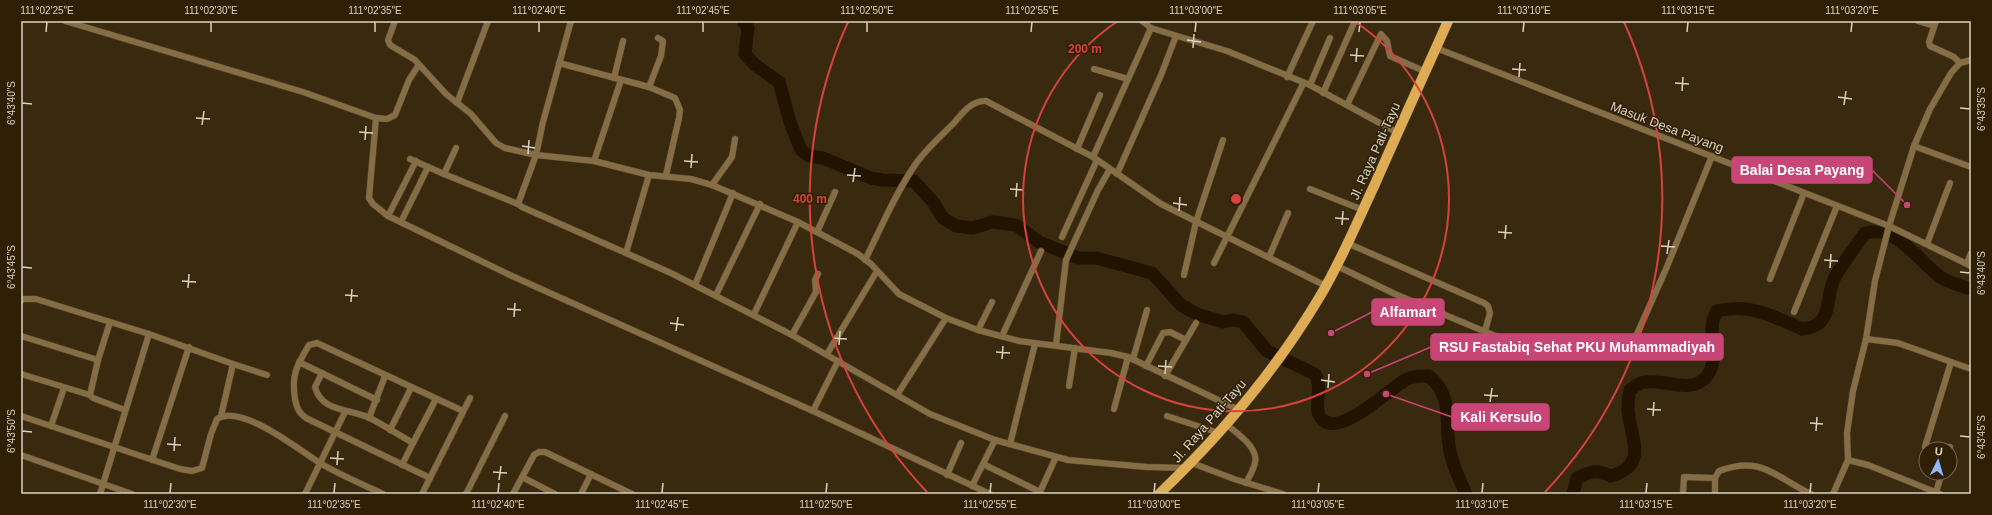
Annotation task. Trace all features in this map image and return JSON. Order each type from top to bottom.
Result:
[{"type":"main road","name":"Jl. Raya Pati-Tayu","points":[[1159,494],[1219,434],[1239,410],[1284,350],[1326,286],[1363,210],[1448,21]]},
{"type":"street","points":[[65,21],[303,92],[376,118],[387,119],[395,115],[409,80],[418,66]]},
{"type":"street","points":[[395,21],[389,43],[392,47],[410,56],[418,66],[457,103],[471,114],[500,146],[536,155],[594,161],[649,175],[666,175],[691,179],[712,185],[760,204],[817,232],[865,260],[899,294],[946,318],[978,330],[1035,344],[1056,345],[1111,353],[1130,358],[1239,410]]},
{"type":"street","points":[[457,103],[488,21]]},
{"type":"street","points":[[518,204],[536,155],[571,21]]},
{"type":"street","points":[[1142,21],[1151,28],[1227,51],[1306,85],[1398,132]]},
{"type":"street","points":[[1287,77],[1313,21]]},
{"type":"street","points":[[1323,93],[1355,21]]},
{"type":"street","points":[[1918,21],[1935,24],[1929,42],[1930,46],[1954,57],[1960,63]]},
{"type":"street","points":[[1062,237],[1151,28]]},
{"type":"street","points":[[1347,105],[1380,34],[1387,41],[1390,56],[1426,72]]},
{"type":"street","points":[[1117,174],[1161,75],[1176,36]]},
{"type":"street","points":[[649,87],[663,51],[663,41],[658,38]]},
{"type":"street","points":[[1214,263],[1226,236],[1330,38]]},
{"type":"street","points":[[614,78],[622,41]]},
{"type":"street","name":"Masuk Desa Payang","points":[[1436,48],[1837,206],[1928,244],[1969,265]]},
{"type":"street","points":[[1833,494],[1848,460],[1847,433],[1853,391],[1866,339],[1875,281],[1914,146],[1930,109],[1951,73],[1960,63],[1971,60]]},
{"type":"street","points":[[559,63],[649,87],[675,98],[680,110],[666,175]]},
{"type":"street","points":[[1094,69],[1128,79]]},
{"type":"street","points":[[594,161],[621,80]]},
{"type":"street","points":[[1077,149],[1100,96]]},
{"type":"street","points":[[865,260],[900,189],[916,163],[974,102],[986,101],[1095,158],[1161,204],[1326,286]]},
{"type":"street","points":[[376,118],[369,198],[373,204],[388,216],[512,276],[813,411],[990,494]]},
{"type":"street","points":[[712,185],[732,156],[735,139]]},
{"type":"street","points":[[1184,275],[1196,222],[1223,140]]},
{"type":"street","points":[[1914,146],[1971,167]]},
{"type":"street","points":[[444,174],[456,148]]},
{"type":"street","points":[[1628,352],[1666,269],[1712,156]]},
{"type":"street","points":[[388,216],[413,160],[518,204],[695,285],[754,314],[827,354],[930,414],[995,440],[1068,460],[1146,467],[1189,465],[1283,494]]},
{"type":"street","points":[[401,222],[428,166]]},
{"type":"street","points":[[1056,345],[1068,255],[1110,169]]},
{"type":"street","points":[[626,253],[649,175]]},
{"type":"street","points":[[1928,244],[1950,183]]},
{"type":"street","points":[[1310,189],[1363,210]]},
{"type":"street","points":[[817,232],[834,192]]},
{"type":"street","points":[[695,285],[733,193]]},
{"type":"street","points":[[1770,279],[1804,193]]},
{"type":"street","points":[[716,296],[760,204]]},
{"type":"street","points":[[1794,312],[1837,206]]},
{"type":"street","points":[[1269,257],[1288,213]]},
{"type":"street","points":[[754,314],[798,222]]},
{"type":"street","points":[[1347,243],[1488,306],[1490,313],[1485,331]]},
{"type":"street","points":[[1002,336],[1040,251]]},
{"type":"street","points":[[1969,265],[1971,253]]},
{"type":"street","points":[[1337,266],[1395,294],[1536,353]]},
{"type":"street","points":[[827,354],[877,271]]},
{"type":"street","points":[[792,335],[816,292],[815,280],[818,274]]},
{"type":"street","points":[[21,301],[23,299],[36,299],[189,347],[267,375]]},
{"type":"street","points":[[978,330],[992,302]]},
{"type":"street","points":[[1114,409],[1147,310]]},
{"type":"street","points":[[897,395],[946,318]]},
{"type":"street","points":[[90,395],[98,360],[110,322]]},
{"type":"street","points":[[1165,376],[1196,323]]},
{"type":"street","points":[[1146,366],[1163,333],[1170,332],[1186,340]]},
{"type":"street","points":[[100,494],[149,334]]},
{"type":"street","points":[[21,336],[98,360]]},
{"type":"street","points":[[1866,339],[1898,343],[1971,369]]},
{"type":"street","points":[[430,478],[306,418],[297,408],[293,381],[299,362],[309,345],[317,343],[410,388],[463,411]]},
{"type":"street","points":[[1010,444],[1035,344]]},
{"type":"street","points":[[152,460],[189,347]]},
{"type":"street","points":[[1069,386],[1075,348]]},
{"type":"street","points":[[813,411],[838,361]]},
{"type":"street","points":[[299,362],[376,400]]},
{"type":"street","points":[[1927,441],[1951,362]]},
{"type":"street","points":[[21,416],[113,448],[187,471],[202,468],[217,419],[221,416],[234,364]]},
{"type":"street","points":[[322,373],[315,387],[316,393],[325,403],[345,412],[370,418],[413,443]]},
{"type":"street","points":[[21,374],[90,395],[93,398],[125,410]]},
{"type":"street","points":[[370,418],[385,376]]},
{"type":"street","points":[[51,426],[64,388]]},
{"type":"street","points":[[390,430],[410,388]]},
{"type":"street","points":[[422,494],[470,398]]},
{"type":"street","points":[[402,465],[436,399]]},
{"type":"street","points":[[305,494],[345,412]]},
{"type":"street","points":[[221,416],[236,416],[264,428],[297,446],[320,463],[383,494]]},
{"type":"street","points":[[467,494],[505,416]]},
{"type":"street","points":[[1167,416],[1219,434]]},
{"type":"street","points":[[1226,424],[1247,442],[1255,455],[1255,464],[1246,483]]},
{"type":"street","points":[[972,486],[995,440]]},
{"type":"street","points":[[947,475],[962,443]]},
{"type":"street","points":[[513,494],[534,455],[539,452],[545,452],[591,474],[622,492],[632,494]]},
{"type":"street","points":[[21,455],[132,494]]},
{"type":"street","points":[[983,464],[1039,493],[1056,457]]},
{"type":"street","points":[[1848,460],[1868,465],[1938,493],[1940,481]]},
{"type":"street","points":[[1715,494],[1715,478],[1719,470],[1737,465],[1755,465],[1763,467],[1811,494]]},
{"type":"street","points":[[581,494],[591,474]]},
{"type":"street","points":[[522,477],[555,494]]},
{"type":"street","points":[[1683,494],[1684,478],[1715,478]]},
{"type":"waterway","points":[[743,21],[748,28],[745,54],[755,65],[779,82],[791,125],[801,150],[809,156],[823,158],[871,178],[882,180],[914,181],[933,202],[943,218],[956,226],[973,228],[992,222],[1016,225],[1039,242],[1078,258],[1096,258],[1152,273],[1181,305],[1197,314],[1223,322],[1233,320],[1243,322],[1267,351],[1315,374],[1318,385],[1319,414],[1321,418],[1329,423],[1339,423],[1351,418],[1376,402],[1405,380],[1414,377],[1429,376],[1437,384],[1445,400],[1450,451],[1466,494]]},
{"type":"waterway","points":[[1573,494],[1577,478],[1594,472],[1601,472],[1611,476],[1622,472],[1633,460],[1635,453],[1628,411],[1630,390],[1644,382],[1694,385],[1701,382],[1707,376],[1713,360],[1712,327],[1713,319],[1717,311],[1729,309],[1750,310],[1771,315],[1802,329],[1813,327],[1820,322],[1824,316],[1835,277],[1865,233],[1877,232],[1888,234],[1898,239],[1942,278],[1971,289]]},
{"type":"place","name":"Balai Desa Payang","points":[[1907,205]]},
{"type":"place","name":"Alfamart","points":[[1331,333]]},
{"type":"place","name":"RSU Fastabiq Sehat PKU Muhammadiyah","points":[[1367,374]]},
{"type":"place","name":"Kali Kersulo","points":[[1386,394]]}]
